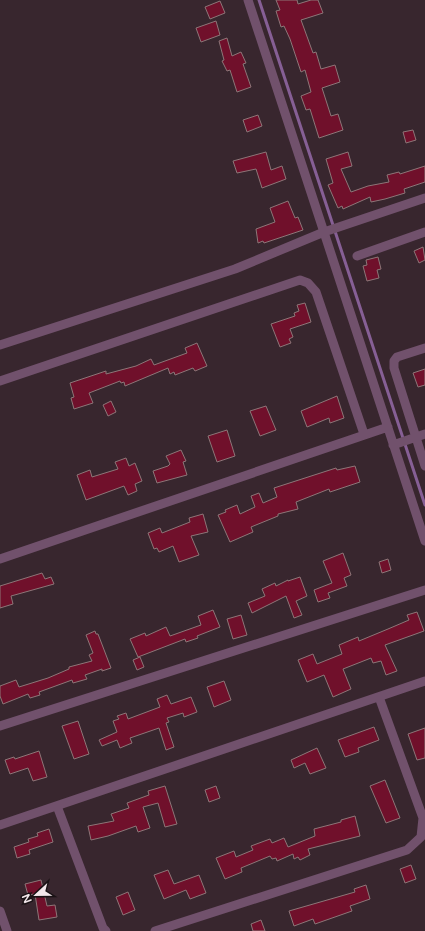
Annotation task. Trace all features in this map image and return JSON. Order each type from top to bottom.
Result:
[{"type":"street","points":[[248,0],[425,541]]},
{"type":"street","points":[[0,345],[235,269],[324,232],[425,198]]},
{"type":"street","points":[[357,256],[425,232]]},
{"type":"street","points":[[0,381],[300,280],[308,283],[316,292],[364,434]]},
{"type":"street","points":[[425,348],[397,357],[394,360],[394,368],[425,466]]},
{"type":"street","points":[[0,559],[388,427]]},
{"type":"street","points":[[393,445],[425,434]]},
{"type":"street","points":[[0,726],[425,590]]},
{"type":"street","points":[[0,825],[425,681]]},
{"type":"street","points":[[155,931],[407,850],[420,838],[423,818],[379,697]]},
{"type":"street","points":[[57,806],[103,928],[106,931]]},
{"type":"street","points":[[0,912],[6,931]]},
{"type":"building","points":[[276,0],[297,0],[298,4],[311,0],[318,0],[323,13],[301,20],[313,53],[316,52],[321,69],[335,65],[340,82],[322,88],[331,116],[338,114],[343,130],[319,138],[310,109],[306,110],[301,96],[311,92],[305,70],[301,72],[290,39],[284,26],[281,27],[276,11],[280,10]]},
{"type":"building","points":[[220,1],[225,13],[210,19],[205,7]]},
{"type":"building","points":[[216,21],[220,35],[201,42],[196,28]]},
{"type":"building","points":[[227,38],[232,56],[241,52],[246,63],[243,64],[251,87],[237,92],[230,70],[227,71],[222,61],[224,60],[219,41]]},
{"type":"building","points":[[258,115],[262,126],[247,132],[243,120]]},
{"type":"building","points":[[413,130],[416,140],[406,143],[403,132]]},
{"type":"building","points":[[266,152],[271,170],[282,166],[286,179],[262,188],[256,169],[237,173],[233,161]]},
{"type":"building","points":[[348,152],[352,166],[341,169],[351,192],[368,186],[389,182],[387,175],[399,172],[400,174],[425,166],[425,182],[404,189],[405,193],[385,199],[371,202],[370,197],[343,209],[342,206],[338,208],[328,185],[333,183],[326,159]]},
{"type":"building","points":[[288,201],[295,218],[298,217],[303,230],[264,243],[263,241],[258,243],[256,229],[275,222],[270,208]]},
{"type":"building","points":[[423,247],[425,260],[419,263],[414,251]]},
{"type":"building","points":[[378,257],[381,269],[377,270],[379,278],[367,281],[363,266],[367,265],[366,260]]},
{"type":"building","points":[[305,303],[311,322],[290,329],[293,337],[289,339],[291,343],[280,347],[271,324],[295,316],[294,313],[299,311],[297,305]]},
{"type":"building","points":[[197,343],[207,366],[195,371],[193,368],[175,375],[174,372],[170,374],[168,368],[125,386],[124,382],[121,383],[120,381],[89,393],[93,403],[74,409],[71,398],[74,397],[70,383],[106,371],[106,374],[136,366],[151,359],[154,365],[187,353],[185,348]]},
{"type":"building","points":[[425,369],[425,385],[418,387],[413,373]]},
{"type":"building","points":[[337,396],[344,418],[330,423],[329,418],[307,427],[301,411]]},
{"type":"building","points":[[111,401],[116,412],[108,416],[103,405]]},
{"type":"building","points":[[266,406],[276,430],[260,436],[250,411]]},
{"type":"building","points":[[227,430],[235,456],[217,462],[208,436]]},
{"type":"building","points":[[181,450],[186,461],[183,462],[187,475],[157,483],[153,471],[168,466],[170,464],[166,456]]},
{"type":"building","points":[[126,458],[129,466],[135,463],[142,481],[135,484],[137,491],[128,495],[124,486],[86,500],[77,475],[90,470],[92,477],[118,469],[115,462]]},
{"type":"building","points":[[355,466],[360,482],[330,492],[329,489],[296,502],[298,509],[278,514],[278,516],[251,527],[253,532],[230,542],[218,515],[226,512],[225,510],[237,505],[240,514],[255,507],[251,496],[259,493],[263,503],[277,497],[274,488],[336,468],[337,470]]},
{"type":"building","points":[[203,514],[208,532],[191,536],[199,555],[179,562],[173,546],[159,552],[157,548],[154,549],[148,533],[160,528],[162,533],[190,522],[189,518]]},
{"type":"building","points":[[343,553],[351,575],[344,578],[347,586],[328,593],[330,598],[318,602],[314,590],[332,583],[323,561]]},
{"type":"building","points":[[388,559],[391,570],[382,573],[379,562]]},
{"type":"building","points":[[42,573],[45,579],[51,577],[54,584],[11,596],[13,604],[0,608],[0,586]]},
{"type":"building","points":[[300,577],[307,596],[296,601],[302,615],[294,618],[286,596],[252,613],[248,603],[265,596],[262,589],[275,583],[276,586],[288,580]]},
{"type":"building","points":[[213,610],[220,627],[197,636],[198,638],[186,642],[185,639],[138,657],[130,639],[145,633],[146,636],[166,627],[170,636],[201,625],[198,616]]},
{"type":"building","points":[[417,612],[424,631],[385,645],[397,671],[386,675],[381,661],[373,663],[371,658],[343,669],[351,689],[333,697],[324,675],[307,682],[298,660],[313,654],[317,664],[342,654],[339,645],[358,637],[359,641],[388,629],[409,620],[407,615]]},
{"type":"building","points":[[241,615],[247,635],[233,639],[227,619]]},
{"type":"building","points":[[95,631],[96,634],[98,634],[111,668],[102,671],[102,669],[85,675],[87,679],[73,683],[72,680],[39,692],[40,695],[30,698],[28,694],[3,704],[0,696],[0,686],[16,680],[19,687],[48,678],[69,669],[69,667],[92,661],[89,655],[93,653],[86,635]]},
{"type":"building","points":[[140,657],[144,667],[137,670],[133,660]]},
{"type":"building","points":[[224,681],[231,700],[214,707],[207,687]]},
{"type":"building","points":[[167,695],[171,704],[191,697],[197,712],[184,717],[183,713],[167,718],[169,722],[166,723],[174,747],[166,750],[159,728],[130,738],[132,743],[120,748],[117,740],[102,746],[99,740],[117,732],[113,721],[119,719],[117,716],[126,713],[128,719],[160,707],[157,699]]},
{"type":"building","points":[[78,721],[89,754],[74,759],[62,726]]},
{"type":"building","points":[[374,727],[379,740],[358,748],[359,752],[345,757],[338,740]]},
{"type":"building","points":[[425,728],[425,758],[417,760],[408,734]]},
{"type":"building","points":[[317,748],[326,768],[310,774],[305,763],[294,768],[291,760]]},
{"type":"building","points":[[39,751],[47,777],[33,781],[28,768],[10,774],[5,760],[14,757],[15,759]]},
{"type":"building","points":[[385,780],[400,818],[386,823],[370,786]]},
{"type":"building","points":[[165,786],[177,824],[165,827],[158,803],[143,807],[150,828],[138,832],[136,826],[108,836],[91,840],[88,826],[114,821],[111,814],[129,808],[127,803],[149,795],[148,791]]},
{"type":"building","points":[[216,786],[220,798],[209,802],[205,790]]},
{"type":"building","points":[[355,816],[360,836],[308,849],[310,855],[300,860],[298,857],[294,859],[293,854],[277,861],[276,858],[272,859],[270,856],[241,868],[242,872],[225,879],[216,858],[234,851],[236,857],[253,850],[251,846],[270,839],[272,843],[284,838],[288,847],[315,836],[314,829],[341,822],[341,820]]},
{"type":"building","points":[[49,829],[53,842],[29,850],[30,854],[17,858],[14,847],[29,842],[28,839],[38,836],[37,833]]},
{"type":"building","points":[[411,865],[416,879],[405,883],[400,869]]},
{"type":"building","points":[[168,870],[174,884],[199,875],[206,893],[190,899],[186,890],[164,899],[154,875]]},
{"type":"building","points":[[41,880],[47,906],[55,905],[57,917],[39,920],[35,894],[28,895],[25,884]]},
{"type":"building","points":[[366,885],[370,899],[350,906],[352,911],[315,924],[313,919],[294,926],[289,911],[355,892],[354,889]]},
{"type":"building","points":[[128,892],[135,910],[123,915],[116,897]]},
{"type":"building","points":[[261,920],[265,931],[253,931],[251,924]]},
{"type":"waterway","points":[[259,0],[425,505]]}]
